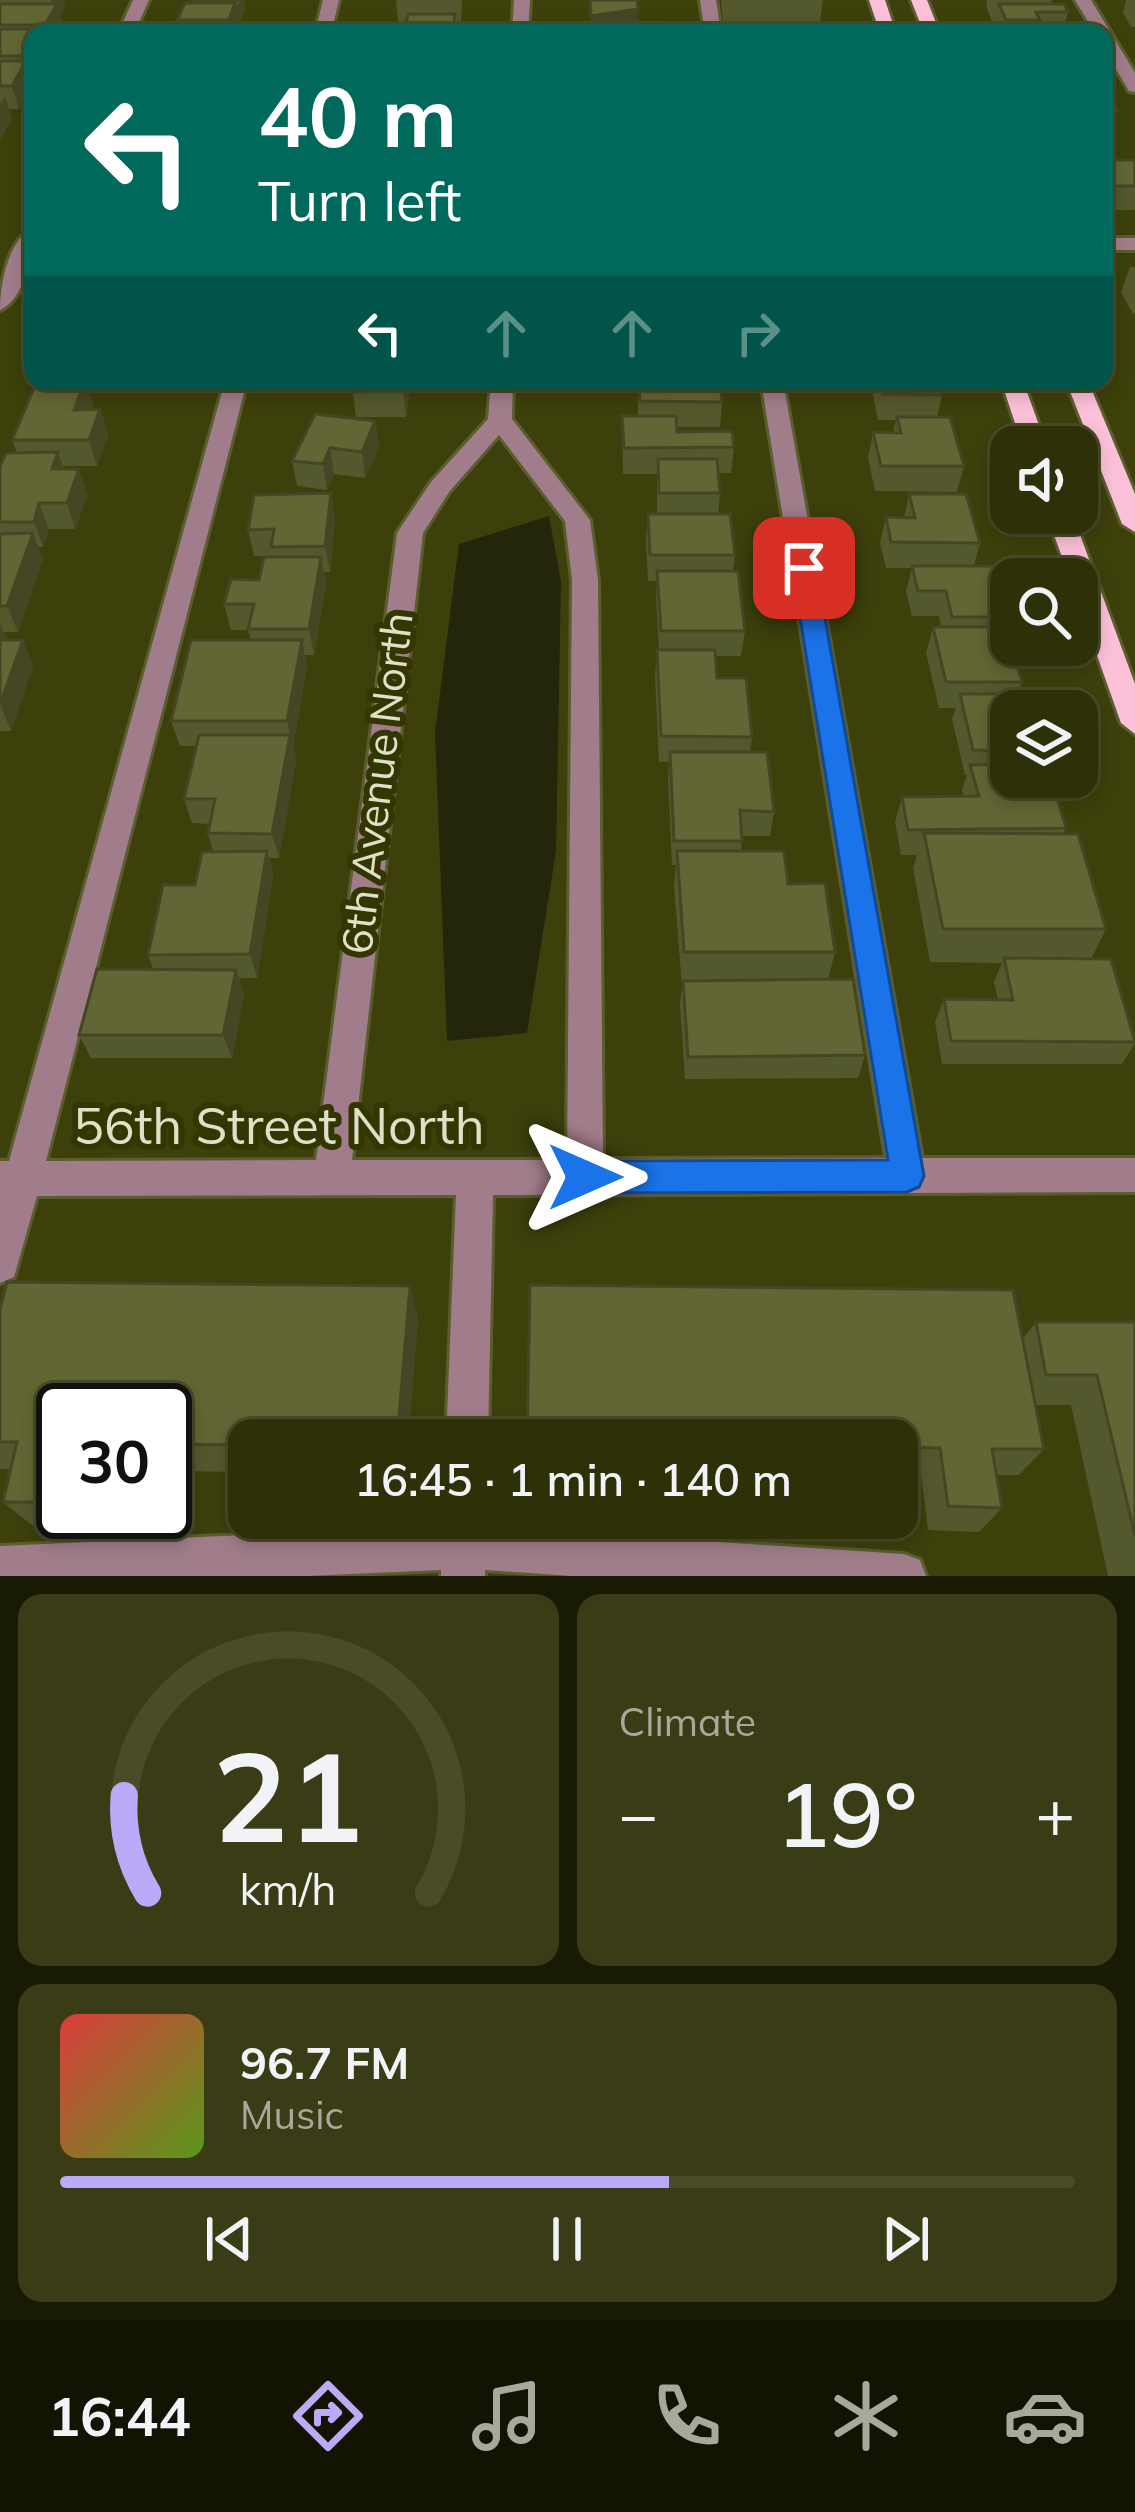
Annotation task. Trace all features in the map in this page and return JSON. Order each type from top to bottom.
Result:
[{"type":"main road","points":[[1015,390],[1028,426]]},
{"type":"main road","points":[[1081,390],[1135,524]]},
{"type":"main road","points":[[1067,534],[1134,720]]},
{"type":"street","points":[[1113,51],[1135,87]]},
{"type":"street","points":[[0,304],[24,258]]},
{"type":"street","points":[[1,1260],[11,1179],[233,390]]},
{"type":"street","points":[[502,390],[500,420],[577,520],[585,580],[585,1177]]},
{"type":"street","points":[[774,390],[907,1176]]},
{"type":"street","name":"6th Avenue North","points":[[332,1177],[400,585],[410,533],[440,488],[500,420]]},
{"type":"street","name":"56th Street North","points":[[11,1179],[1135,1175]]},
{"type":"street","points":[[468,1419],[475,1176]]},
{"type":"street","points":[[0,1568],[464,1547],[904,1576]]},
{"type":"shaded area","points":[[549,516],[561,581],[556,851],[527,1033],[447,1041],[435,733],[459,544]]},
{"type":"building","points":[[194,0],[241,0],[237,11],[235,3]]},
{"type":"building","points":[[590,0],[637,0],[638,9],[591,16]]},
{"type":"building","points":[[185,3],[235,3],[229,20],[177,20]]},
{"type":"building","points":[[0,4],[57,4],[46,24],[0,25]]},
{"type":"building","points":[[999,4],[1064,4],[1068,12],[1036,12],[1040,20],[1006,20]]},
{"type":"building","points":[[408,14],[455,14],[454,24],[406,23]]},
{"type":"building","points":[[604,22],[658,24],[604,24]]},
{"type":"building","points":[[0,29],[24,29],[24,56],[0,56]]},
{"type":"building","points":[[0,61],[24,61],[12,86],[0,86]]},
{"type":"building","points":[[1113,160],[1135,160],[1135,186],[1113,186]]},
{"type":"building","points":[[33,390],[82,390],[74,410],[100,409],[89,440],[12,440]]},
{"type":"building","points":[[639,390],[721,390],[722,402],[640,401]]},
{"type":"building","points":[[882,390],[941,390],[942,395],[883,394]]},
{"type":"building","points":[[315,414],[375,421],[362,452],[330,448],[323,464],[292,461]]},
{"type":"building","points":[[622,416],[676,416],[677,432],[732,431],[734,447],[624,448]]},
{"type":"building","points":[[897,417],[950,417],[964,466],[881,466],[873,432],[901,433]]},
{"type":"building","points":[[58,452],[52,469],[79,469],[67,503],[39,503],[34,522],[0,522],[0,466],[6,453]]},
{"type":"building","points":[[658,459],[717,459],[720,493],[659,493]]},
{"type":"building","points":[[331,493],[325,546],[271,547],[274,529],[248,530],[254,495]]},
{"type":"building","points":[[909,494],[966,494],[980,543],[891,542],[886,517],[915,518]]},
{"type":"building","points":[[648,514],[730,514],[735,555],[650,555]]},
{"type":"building","points":[[33,533],[7,606],[0,606],[0,534]]},
{"type":"building","points":[[264,557],[321,557],[309,629],[248,629],[254,604],[224,604],[231,579],[259,580]]},
{"type":"building","points":[[912,566],[990,566],[990,617],[952,617],[946,591],[918,591]]},
{"type":"building","points":[[657,571],[738,571],[745,631],[661,631]]},
{"type":"building","points":[[933,627],[990,627],[990,666],[1017,666],[1022,682],[946,682]]},
{"type":"building","points":[[0,640],[23,640],[0,704]]},
{"type":"building","points":[[191,640],[302,640],[287,721],[171,721]]},
{"type":"building","points":[[657,650],[715,650],[717,678],[746,678],[752,737],[661,736]]},
{"type":"building","points":[[960,694],[990,694],[990,750],[973,750]]},
{"type":"building","points":[[199,735],[290,735],[272,834],[208,833],[215,799],[184,799]]},
{"type":"building","points":[[670,752],[767,752],[774,812],[740,810],[742,841],[674,841]]},
{"type":"building","points":[[970,765],[990,765],[990,798],[1057,798],[1066,828],[908,830],[902,797],[979,796]]},
{"type":"building","points":[[924,833],[1078,834],[1106,929],[943,929]]},
{"type":"building","points":[[267,851],[250,954],[148,955],[163,885],[195,885],[202,852]]},
{"type":"building","points":[[677,851],[784,851],[788,884],[825,883],[835,952],[684,952]]},
{"type":"building","points":[[1004,958],[1111,959],[1135,1042],[951,1041],[944,999],[1013,1000]]},
{"type":"building","points":[[97,969],[236,970],[223,1035],[79,1035]]},
{"type":"building","points":[[853,979],[865,1055],[688,1057],[683,981]]},
{"type":"building","points":[[7,1282],[410,1286],[399,1419],[228,1419],[228,1445],[192,1444],[192,1383],[36,1383],[36,1502],[3,1502],[17,1442],[0,1442],[0,1309]]},
{"type":"building","points":[[530,1285],[1013,1290],[1044,1449],[992,1449],[1002,1508],[948,1506],[940,1448],[918,1447],[918,1419],[527,1419]]},
{"type":"building","points":[[1036,1322],[1135,1322],[1135,1536],[1097,1375],[1046,1375]]},
{"type":"route","points":[[585,1177],[907,1176],[804,568]]}]
